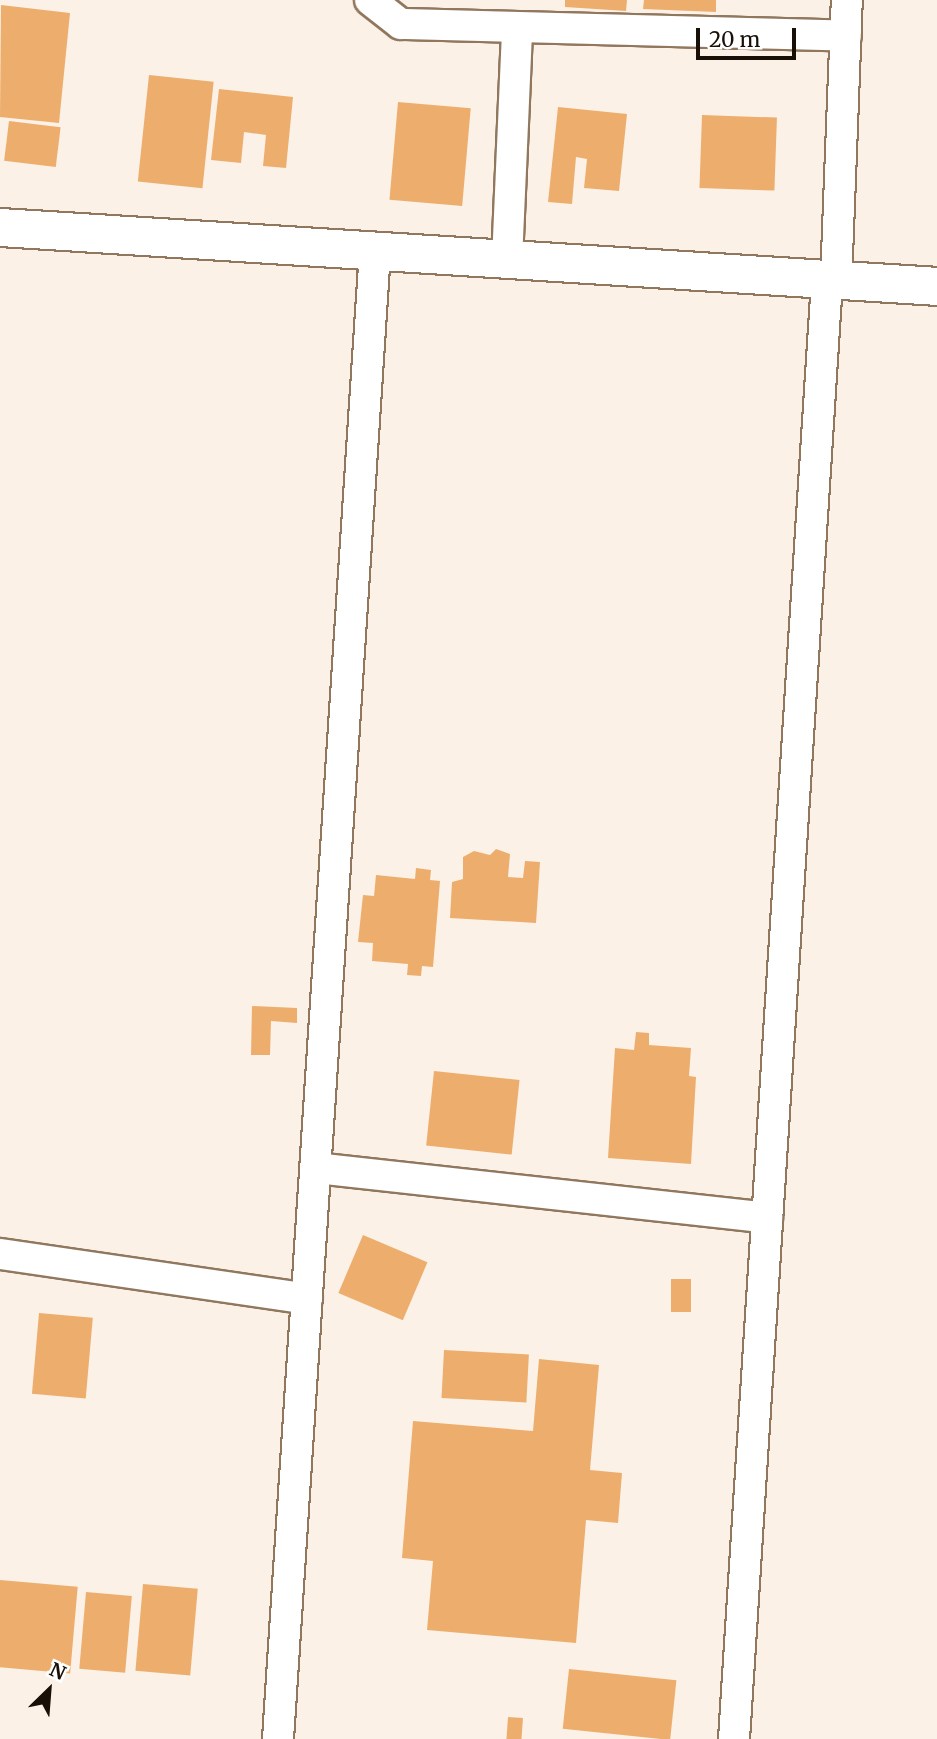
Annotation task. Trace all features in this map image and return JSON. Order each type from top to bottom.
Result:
[{"type":"street","points":[[370,0],[401,24],[846,36]]},
{"type":"street","points":[[734,1739],[832,282],[847,0]]},
{"type":"street","points":[[506,261],[517,28]]},
{"type":"street","points":[[0,227],[832,282],[937,286]]},
{"type":"street","points":[[278,1739],[375,252]]},
{"type":"street","points":[[316,1168],[767,1218]]},
{"type":"street","points":[[0,1254],[307,1299]]},
{"type":"building","points":[[565,0],[627,0],[626,11],[565,7]]},
{"type":"building","points":[[644,0],[716,0],[716,12],[643,9]]},
{"type":"building","points":[[1,5],[70,13],[59,123],[0,117]]},
{"type":"building","points":[[149,75],[214,82],[202,188],[138,181]]},
{"type":"building","points":[[219,89],[293,97],[286,168],[263,166],[266,135],[244,132],[241,163],[211,160]]},
{"type":"building","points":[[398,102],[471,108],[462,206],[389,200]]},
{"type":"building","points":[[558,107],[627,114],[619,191],[584,188],[587,159],[576,157],[572,204],[548,202]]},
{"type":"building","points":[[702,115],[777,118],[774,191],[699,188]]},
{"type":"building","points":[[9,121],[61,127],[56,167],[4,161]]},
{"type":"building","points":[[496,849],[510,854],[508,877],[523,878],[525,861],[540,862],[536,923],[450,918],[452,882],[463,879],[463,857],[474,851],[490,855]]},
{"type":"building","points":[[416,868],[431,870],[430,880],[440,881],[433,967],[422,966],[421,976],[407,975],[408,964],[372,961],[373,943],[358,942],[363,895],[374,896],[376,875],[415,879]]},
{"type":"building","points":[[252,1006],[297,1008],[297,1023],[271,1021],[270,1055],[251,1055]]},
{"type":"building","points":[[636,1032],[649,1033],[649,1045],[691,1048],[689,1076],[696,1077],[691,1164],[608,1158],[615,1048],[634,1050]]},
{"type":"building","points":[[434,1071],[520,1080],[512,1155],[426,1146]]},
{"type":"building","points":[[363,1235],[427,1262],[403,1320],[338,1293]]},
{"type":"building","points":[[671,1279],[691,1279],[691,1312],[671,1312]]},
{"type":"building","points":[[39,1313],[93,1318],[86,1398],[32,1394]]},
{"type":"building","points":[[444,1350],[529,1354],[526,1402],[441,1398]]},
{"type":"building","points":[[539,1359],[599,1365],[590,1470],[622,1473],[618,1523],[586,1520],[576,1643],[427,1630],[433,1561],[402,1558],[413,1421],[533,1431]]},
{"type":"building","points":[[0,1580],[78,1587],[70,1673],[0,1667]]},
{"type":"building","points":[[143,1584],[198,1589],[190,1675],[135,1671]]},
{"type":"building","points":[[86,1592],[132,1596],[125,1673],[79,1669]]},
{"type":"building","points":[[569,1669],[676,1680],[670,1739],[563,1729]]},
{"type":"building","points":[[508,1717],[523,1718],[521,1739],[506,1739]]}]
